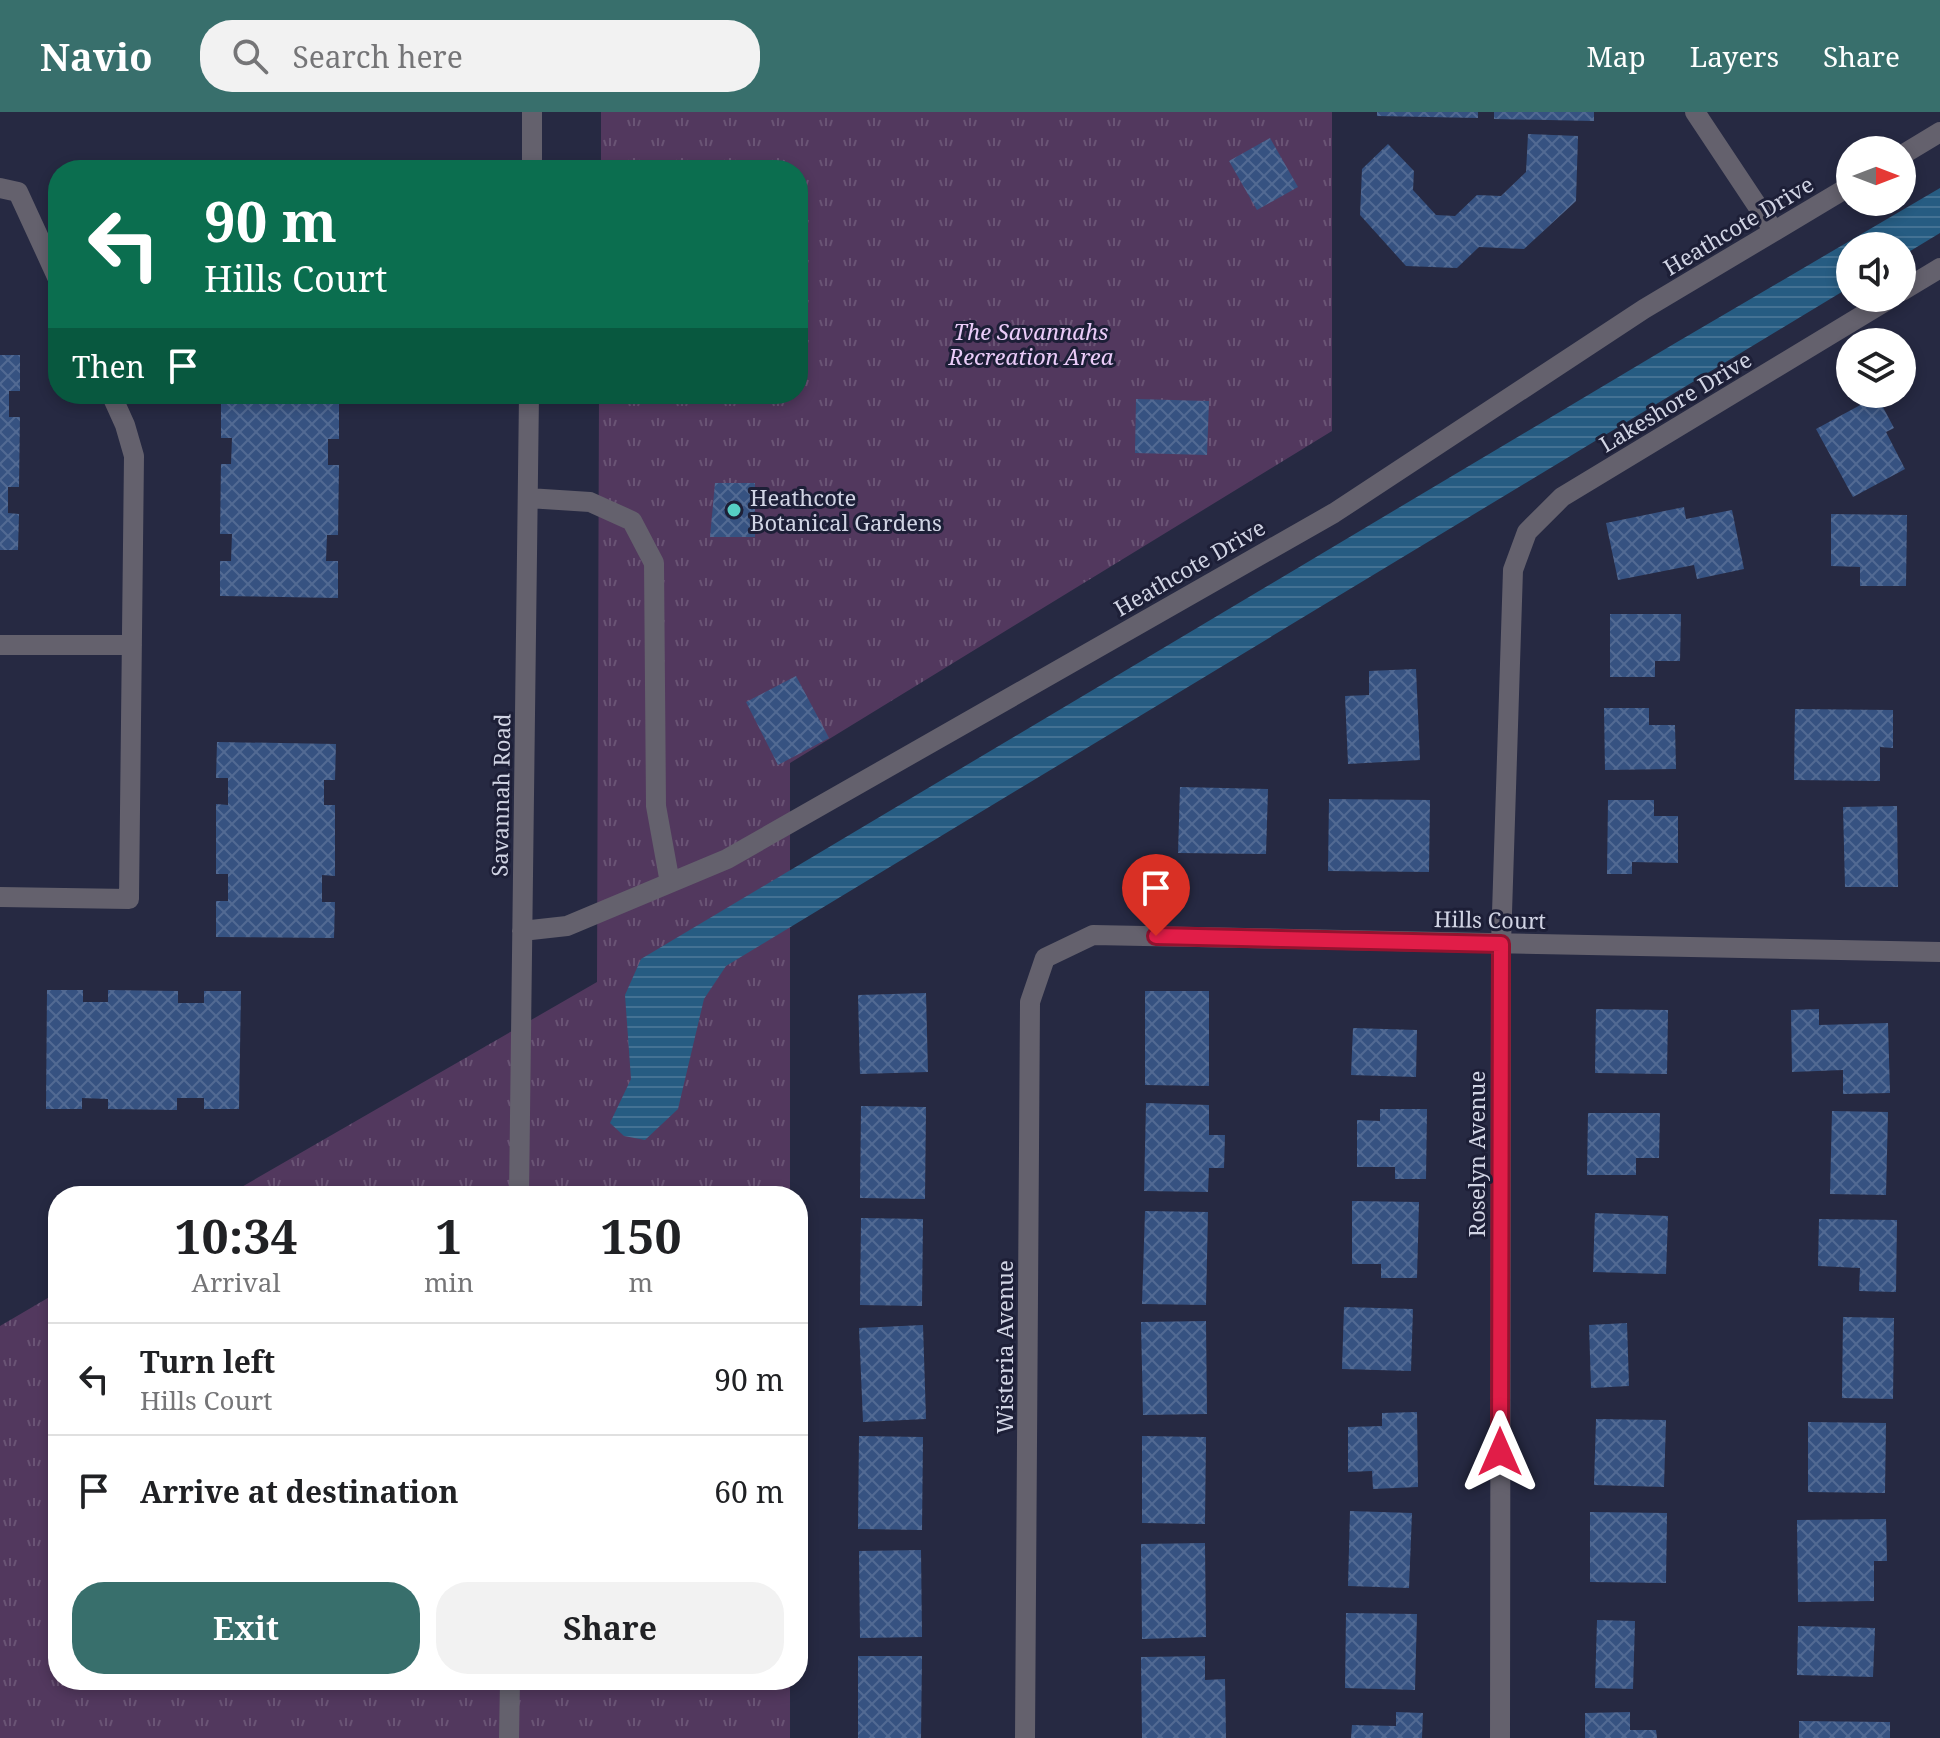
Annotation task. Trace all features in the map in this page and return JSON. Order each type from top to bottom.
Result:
[{"type":"street","points":[[532,112],[532,160]]},
{"type":"street","points":[[1695,112],[1774,231]]},
{"type":"street","points":[[1916,147],[1940,132]]},
{"type":"street","points":[[0,188],[18,192],[48,257]]},
{"type":"street","name":"Heathcote Drive","points":[[522,931],[567,926],[727,859],[1334,513],[1644,309],[1836,194]]},
{"type":"street","points":[[1916,283],[1940,268]]},
{"type":"street","name":"Lakeshore Drive","points":[[1513,570],[1527,532],[1562,497],[1868,312]]},
{"type":"street","points":[[0,897],[129,899],[134,456],[116,404]]},
{"type":"street","name":"Savannah Road","points":[[519,1186],[529,404]]},
{"type":"street","points":[[528,498],[590,502],[632,521],[654,563],[656,806],[670,883]]},
{"type":"street","name":"Roselyn Avenue","points":[[1500,1738],[1501,944],[1513,570]]},
{"type":"street","points":[[0,645],[132,645]]},
{"type":"street","name":"Hills Court","points":[[1045,958],[1093,935],[1940,952]]},
{"type":"street","name":"Wisteria Avenue","points":[[1025,1738],[1030,1002],[1045,958]]},
{"type":"street","points":[[509,1738],[510,1690]]},
{"type":"green space","name":"The Savannahs Recreation Area","points":[[601,112],[1332,112],[1332,431],[790,763],[790,1186],[243,1186],[597,982],[599,404],[808,404],[808,160],[601,160]]},
{"type":"green space","points":[[48,1298],[48,1690],[790,1690],[790,1738],[0,1738],[0,1326]]},
{"type":"water","points":[[1940,188],[1940,233],[1916,248],[1916,232],[1865,232],[1892,216],[1916,216],[1916,202]]},
{"type":"water","points":[[1836,249],[1836,295],[726,966],[704,999],[678,1109],[645,1140],[624,1136],[610,1123],[631,1079],[625,995],[641,959]]},
{"type":"building","points":[[1377,112],[1478,112],[1478,118],[1377,116]]},
{"type":"building","points":[[1494,112],[1594,112],[1594,121],[1494,119]]},
{"type":"building","points":[[1528,134],[1578,136],[1576,201],[1524,249],[1479,247],[1457,268],[1406,266],[1360,215],[1362,169],[1388,144],[1414,171],[1413,190],[1436,215],[1455,216],[1477,195],[1501,196],[1526,172]]},
{"type":"building","points":[[1270,138],[1298,187],[1257,210],[1229,161]]},
{"type":"building","points":[[0,355],[20,355],[20,391],[9,391],[9,417],[20,417],[19,487],[8,487],[8,513],[19,514],[18,550],[0,550]]},
{"type":"building","points":[[1136,399],[1209,401],[1207,455],[1135,453]]},
{"type":"building","points":[[221,404],[339,404],[339,439],[328,439],[328,465],[339,465],[338,535],[327,535],[326,561],[338,561],[338,598],[220,596],[220,561],[231,561],[232,534],[220,534],[221,464],[231,464],[232,438],[221,438]]},
{"type":"building","points":[[1855,408],[1883,408],[1894,428],[1886,432],[1905,469],[1853,497],[1816,429]]},
{"type":"building","name":"Heathcote Botanical Gardens","points":[[715,483],[755,483],[755,537],[710,537]]},
{"type":"building","points":[[1684,507],[1686,519],[1732,510],[1744,569],[1697,579],[1694,565],[1618,580],[1606,523]]},
{"type":"building","points":[[1831,514],[1907,515],[1906,586],[1860,586],[1860,567],[1831,566]]},
{"type":"building","points":[[1610,614],[1681,614],[1680,661],[1655,661],[1655,677],[1610,677]]},
{"type":"building","points":[[1416,669],[1420,760],[1348,764],[1345,696],[1369,695],[1369,671]]},
{"type":"building","points":[[796,676],[829,738],[778,765],[746,702]]},
{"type":"building","points":[[1604,708],[1649,708],[1649,725],[1675,725],[1676,769],[1605,770]]},
{"type":"building","points":[[1795,709],[1893,710],[1893,748],[1880,747],[1880,781],[1794,780]]},
{"type":"building","points":[[217,742],[336,744],[335,780],[324,780],[324,805],[335,805],[335,876],[322,875],[322,902],[335,902],[334,938],[216,937],[216,901],[228,901],[228,874],[216,874],[216,804],[228,805],[228,778],[216,778]]},
{"type":"building","points":[[1180,787],[1268,789],[1266,854],[1178,853]]},
{"type":"building","points":[[1329,799],[1430,800],[1429,872],[1328,871]]},
{"type":"building","points":[[1608,800],[1654,800],[1654,816],[1678,816],[1678,863],[1632,862],[1632,874],[1607,874]]},
{"type":"building","points":[[1897,806],[1898,887],[1845,887],[1843,807]]},
{"type":"building","points":[[47,990],[83,990],[83,1002],[108,1002],[108,990],[178,991],[178,1003],[204,1003],[204,991],[241,991],[239,1109],[204,1109],[204,1098],[177,1098],[177,1110],[108,1109],[108,1099],[82,1098],[82,1109],[46,1109]]},
{"type":"building","points":[[1145,991],[1209,991],[1209,1086],[1145,1085]]},
{"type":"building","points":[[926,993],[928,1072],[860,1074],[858,995]]},
{"type":"building","points":[[1596,1009],[1668,1010],[1667,1074],[1595,1073]]},
{"type":"building","points":[[1819,1009],[1819,1025],[1888,1023],[1890,1093],[1843,1094],[1843,1070],[1792,1072],[1791,1010]]},
{"type":"building","points":[[1353,1028],[1417,1030],[1416,1077],[1351,1075]]},
{"type":"building","points":[[1146,1103],[1209,1105],[1209,1135],[1225,1135],[1224,1168],[1209,1168],[1208,1192],[1144,1191]]},
{"type":"building","points":[[861,1106],[926,1107],[925,1199],[860,1198]]},
{"type":"building","points":[[1380,1109],[1427,1109],[1426,1179],[1395,1179],[1395,1167],[1357,1167],[1357,1120],[1380,1121]]},
{"type":"building","points":[[1832,1111],[1888,1112],[1886,1195],[1830,1194]]},
{"type":"building","points":[[1588,1113],[1660,1113],[1659,1158],[1636,1158],[1636,1175],[1587,1175]]},
{"type":"building","points":[[1352,1201],[1419,1202],[1417,1278],[1381,1278],[1381,1264],[1352,1264]]},
{"type":"building","points":[[1145,1211],[1208,1212],[1206,1305],[1142,1304]]},
{"type":"building","points":[[1595,1213],[1668,1216],[1666,1274],[1593,1272]]},
{"type":"building","points":[[861,1218],[923,1219],[922,1306],[860,1305]]},
{"type":"building","points":[[1819,1219],[1897,1220],[1896,1292],[1859,1291],[1860,1268],[1818,1266]]},
{"type":"building","points":[[1344,1307],[1413,1309],[1411,1371],[1342,1369]]},
{"type":"building","points":[[1843,1317],[1894,1318],[1893,1399],[1842,1398]]},
{"type":"building","points":[[1206,1321],[1207,1414],[1143,1415],[1141,1322]]},
{"type":"building","points":[[1627,1323],[1629,1386],[1591,1388],[1589,1325]]},
{"type":"building","points":[[923,1325],[926,1419],[863,1422],[859,1328]]},
{"type":"building","points":[[1417,1412],[1418,1487],[1373,1489],[1372,1471],[1348,1472],[1348,1427],[1382,1426],[1382,1413]]},
{"type":"building","points":[[1596,1419],[1666,1420],[1664,1487],[1594,1485]]},
{"type":"building","points":[[1808,1422],[1886,1423],[1885,1493],[1808,1492]]},
{"type":"building","points":[[859,1436],[923,1437],[922,1530],[858,1529]]},
{"type":"building","points":[[1142,1436],[1206,1437],[1205,1524],[1142,1523]]},
{"type":"building","points":[[1350,1511],[1412,1513],[1409,1588],[1348,1586]]},
{"type":"building","points":[[1590,1512],[1667,1513],[1666,1583],[1590,1582]]},
{"type":"building","points":[[1886,1519],[1887,1561],[1874,1561],[1874,1601],[1798,1602],[1797,1520]]},
{"type":"building","points":[[1205,1543],[1206,1637],[1142,1639],[1141,1544]]},
{"type":"building","points":[[921,1550],[922,1637],[860,1638],[859,1551]]},
{"type":"building","points":[[1346,1613],[1417,1614],[1415,1690],[1345,1688]]},
{"type":"building","points":[[1597,1620],[1635,1621],[1633,1689],[1595,1688]]},
{"type":"building","points":[[1798,1626],[1875,1628],[1873,1677],[1797,1675]]},
{"type":"building","points":[[858,1656],[922,1656],[921,1738],[858,1738]]},
{"type":"building","points":[[1205,1656],[1205,1680],[1225,1679],[1226,1738],[1142,1738],[1141,1657]]},
{"type":"building","points":[[1396,1712],[1423,1713],[1422,1738],[1351,1738],[1352,1725],[1396,1726]]},
{"type":"building","points":[[1630,1712],[1630,1730],[1656,1730],[1657,1738],[1585,1738],[1585,1713]]},
{"type":"building","points":[[1799,1721],[1890,1722],[1890,1738],[1799,1738]]},
{"type":"place","name":"Heathcote Botanical Gardens","points":[[734,510]]},
{"type":"route","points":[[1156,936],[1501,944],[1500,1452]]}]
